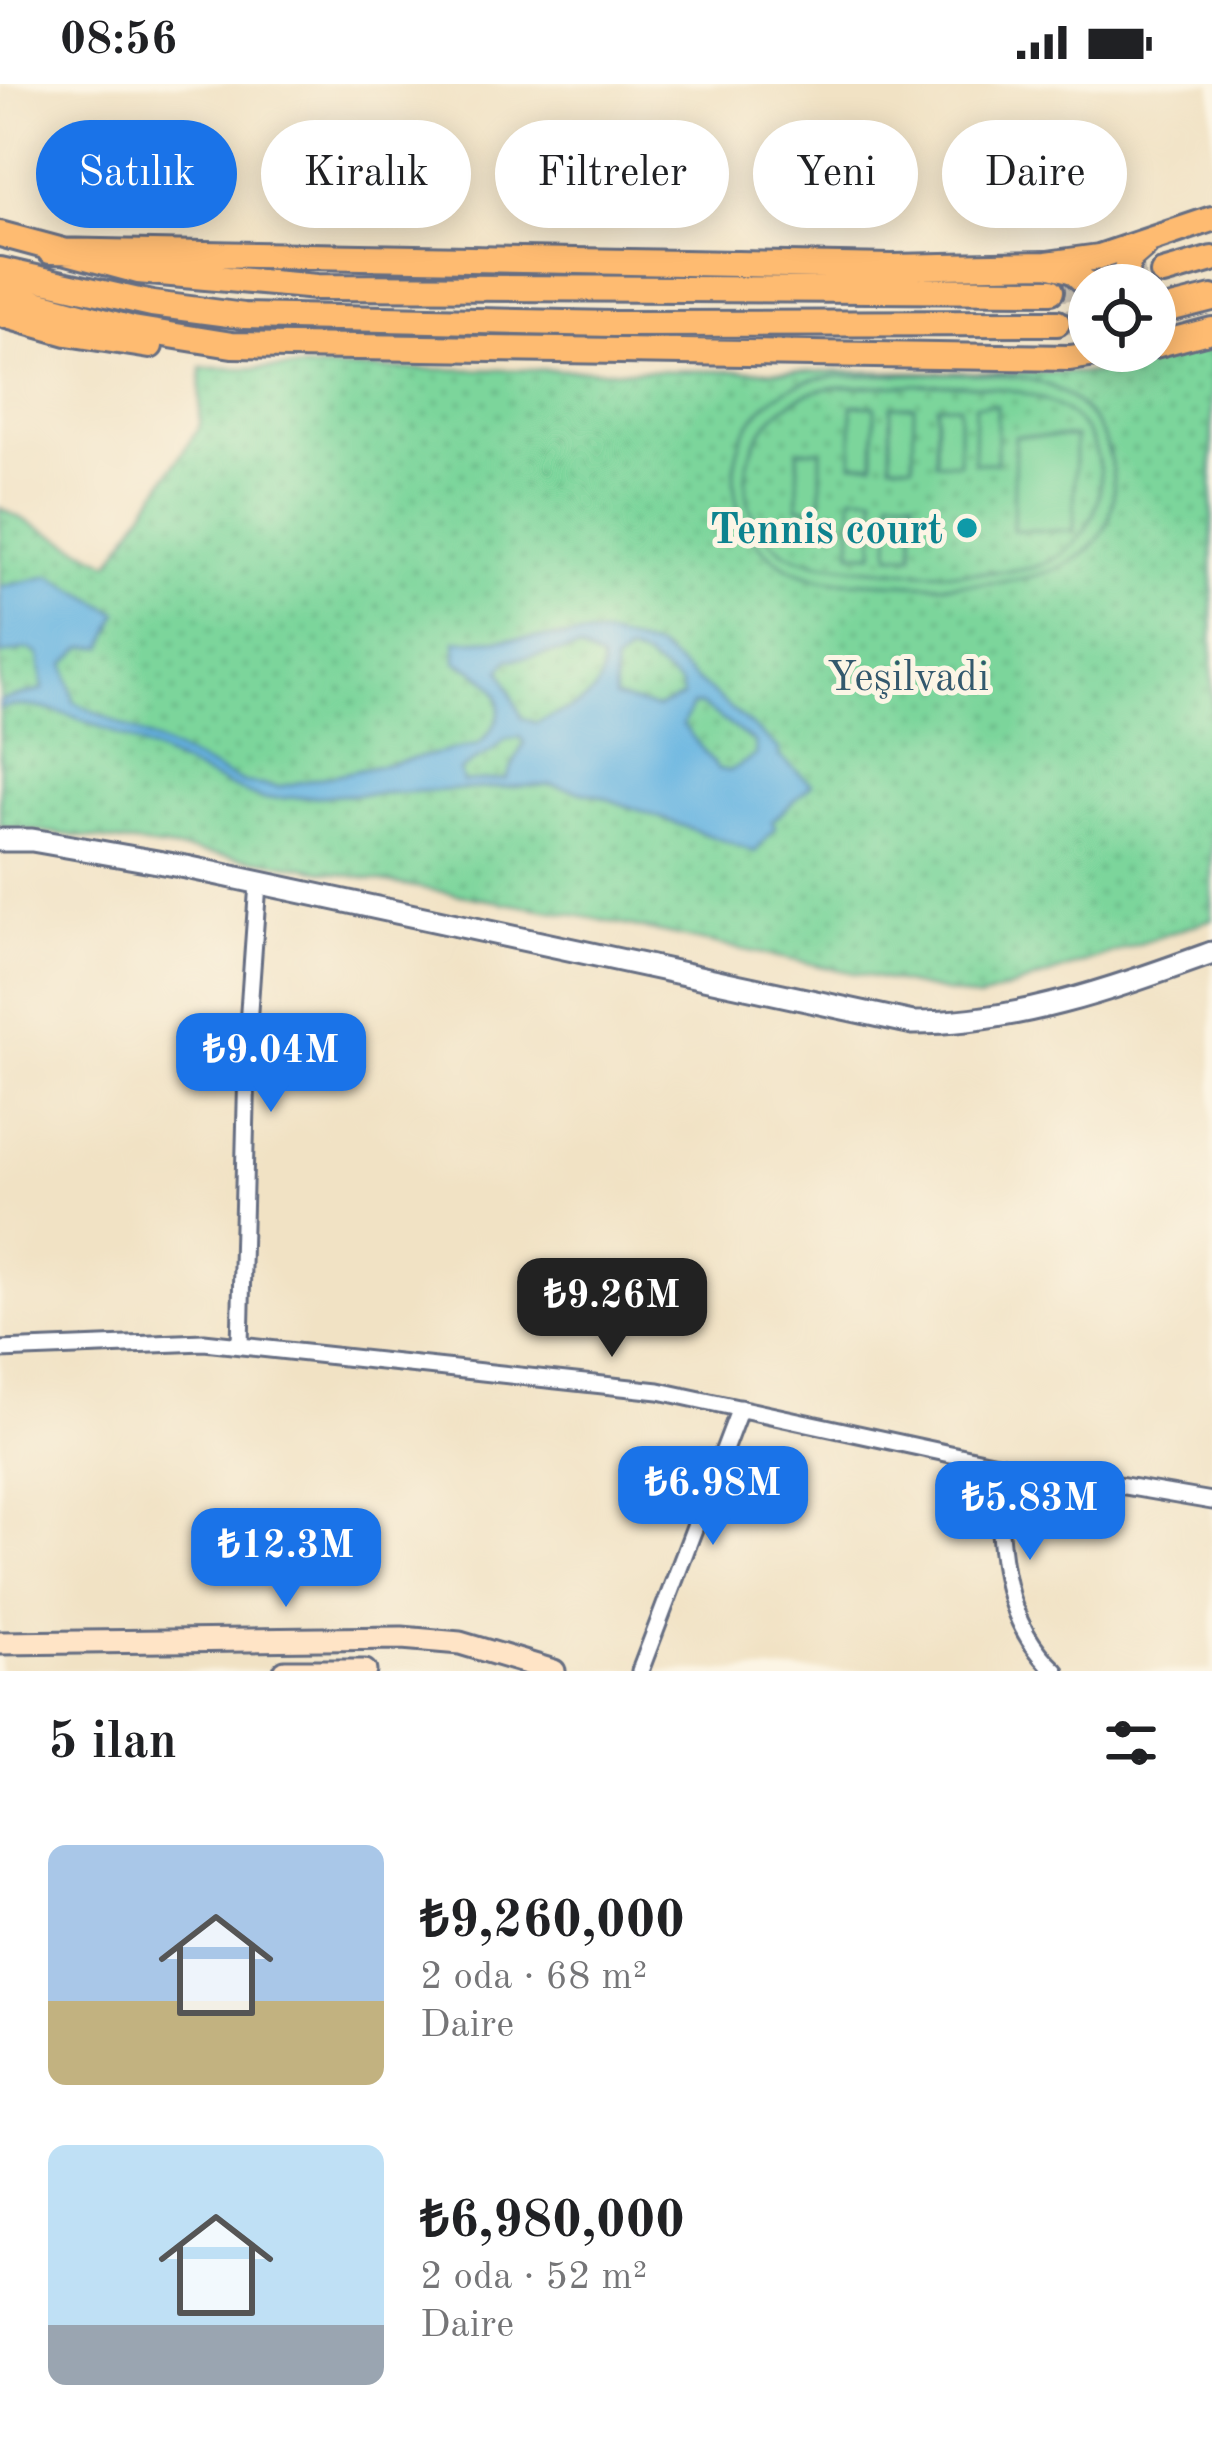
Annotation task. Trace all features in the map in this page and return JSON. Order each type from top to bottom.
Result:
[{"type":"main road","points":[[50,251],[869,267],[1047,264],[1099,257],[1212,219]]},
{"type":"main road","points":[[0,234],[138,271],[317,287],[1051,291]]},
{"type":"main road","points":[[1128,264],[1152,240]]},
{"type":"main road","points":[[1176,269],[1212,259]]},
{"type":"main road","points":[[1047,264],[1068,270]]},
{"type":"main road","points":[[0,270],[152,304],[244,316],[613,323],[1057,323]]},
{"type":"main road","points":[[0,293],[190,340],[298,348],[1068,350]]},
{"type":"main road","points":[[1176,307],[1212,298]]},
{"type":"main road","points":[[0,314],[135,345],[161,347],[190,340]]},
{"type":"main road","points":[[1176,338],[1212,330]]},
{"type":"main road","points":[[0,1643],[402,1638],[460,1643],[554,1671]]},
{"type":"main road","points":[[286,1671],[365,1671]]},
{"type":"street","points":[[0,840],[66,845],[258,883],[914,1023],[981,1021],[1030,1012],[1212,953]]},
{"type":"street","points":[[240,1346],[248,1025],[258,883]]},
{"type":"street","points":[[0,1350],[204,1342],[659,1391],[997,1464],[1212,1501]]},
{"type":"street","points":[[640,1671],[740,1408]]},
{"type":"street","points":[[997,1464],[1001,1548],[1016,1624],[1054,1670]]},
{"type":"green space","name":"Yeşilvadi","points":[[1212,344],[1212,919],[978,999],[592,918],[273,862],[0,826],[0,508],[110,563],[200,426],[201,368],[1176,372],[1176,353]]},
{"type":"green space","points":[[940,373],[1039,382],[1075,402],[1101,433],[1110,459],[1112,509],[1094,544],[1061,567],[1019,579],[970,584],[835,581],[790,569],[759,545],[740,513],[734,477],[741,441],[761,410],[793,387],[838,376]],"holes":[[[983,386],[1053,404],[1078,422],[1095,450],[1100,477],[1094,513],[1067,550],[1035,567],[1014,570],[866,569],[783,551],[761,529],[749,503],[746,477],[752,451],[765,427],[784,408],[809,394],[838,387]]]},
{"type":"green space","points":[[852,405],[875,406],[874,463],[852,463]]},
{"type":"green space","points":[[937,405],[959,405],[959,463],[936,462]]},
{"type":"green space","points":[[975,405],[997,405],[997,463],[974,463]]},
{"type":"green space","points":[[891,406],[914,406],[913,464],[891,463]]},
{"type":"green space","points":[[1015,436],[1075,437],[1074,531],[1013,530]]},
{"type":"green space","points":[[798,450],[821,450],[821,508],[798,507]]},
{"type":"green space","points":[[852,495],[875,496],[874,553],[851,553]]},
{"type":"green space","points":[[891,497],[913,498],[913,555],[890,555]]},
{"type":"water","points":[[50,576],[118,613],[104,647],[84,647],[65,664],[74,702],[244,783],[278,787],[478,745],[497,719],[498,697],[483,678],[456,662],[456,641],[603,635],[659,649],[779,749],[779,756],[812,784],[772,822],[776,828],[755,852],[600,796],[552,785],[264,799],[91,723],[24,706],[0,709],[0,701],[43,690],[39,655],[28,649],[0,655],[0,587]],"holes":[[[579,649],[601,661],[602,675],[583,702],[536,723],[522,718],[501,670],[508,660]],[[628,653],[645,658],[681,685],[683,697],[657,708],[615,698],[614,664]],[[692,705],[701,705],[754,742],[756,755],[730,771],[718,769],[683,725]],[[520,737],[524,743],[506,779],[463,782],[460,771],[505,739]]]},
{"type":"tunnel","points":[[1051,291],[1068,288]]},
{"type":"tunnel","points":[[1057,323],[1068,322]]},
{"type":"place","name":"Tennis court","points":[[967,528]]}]
